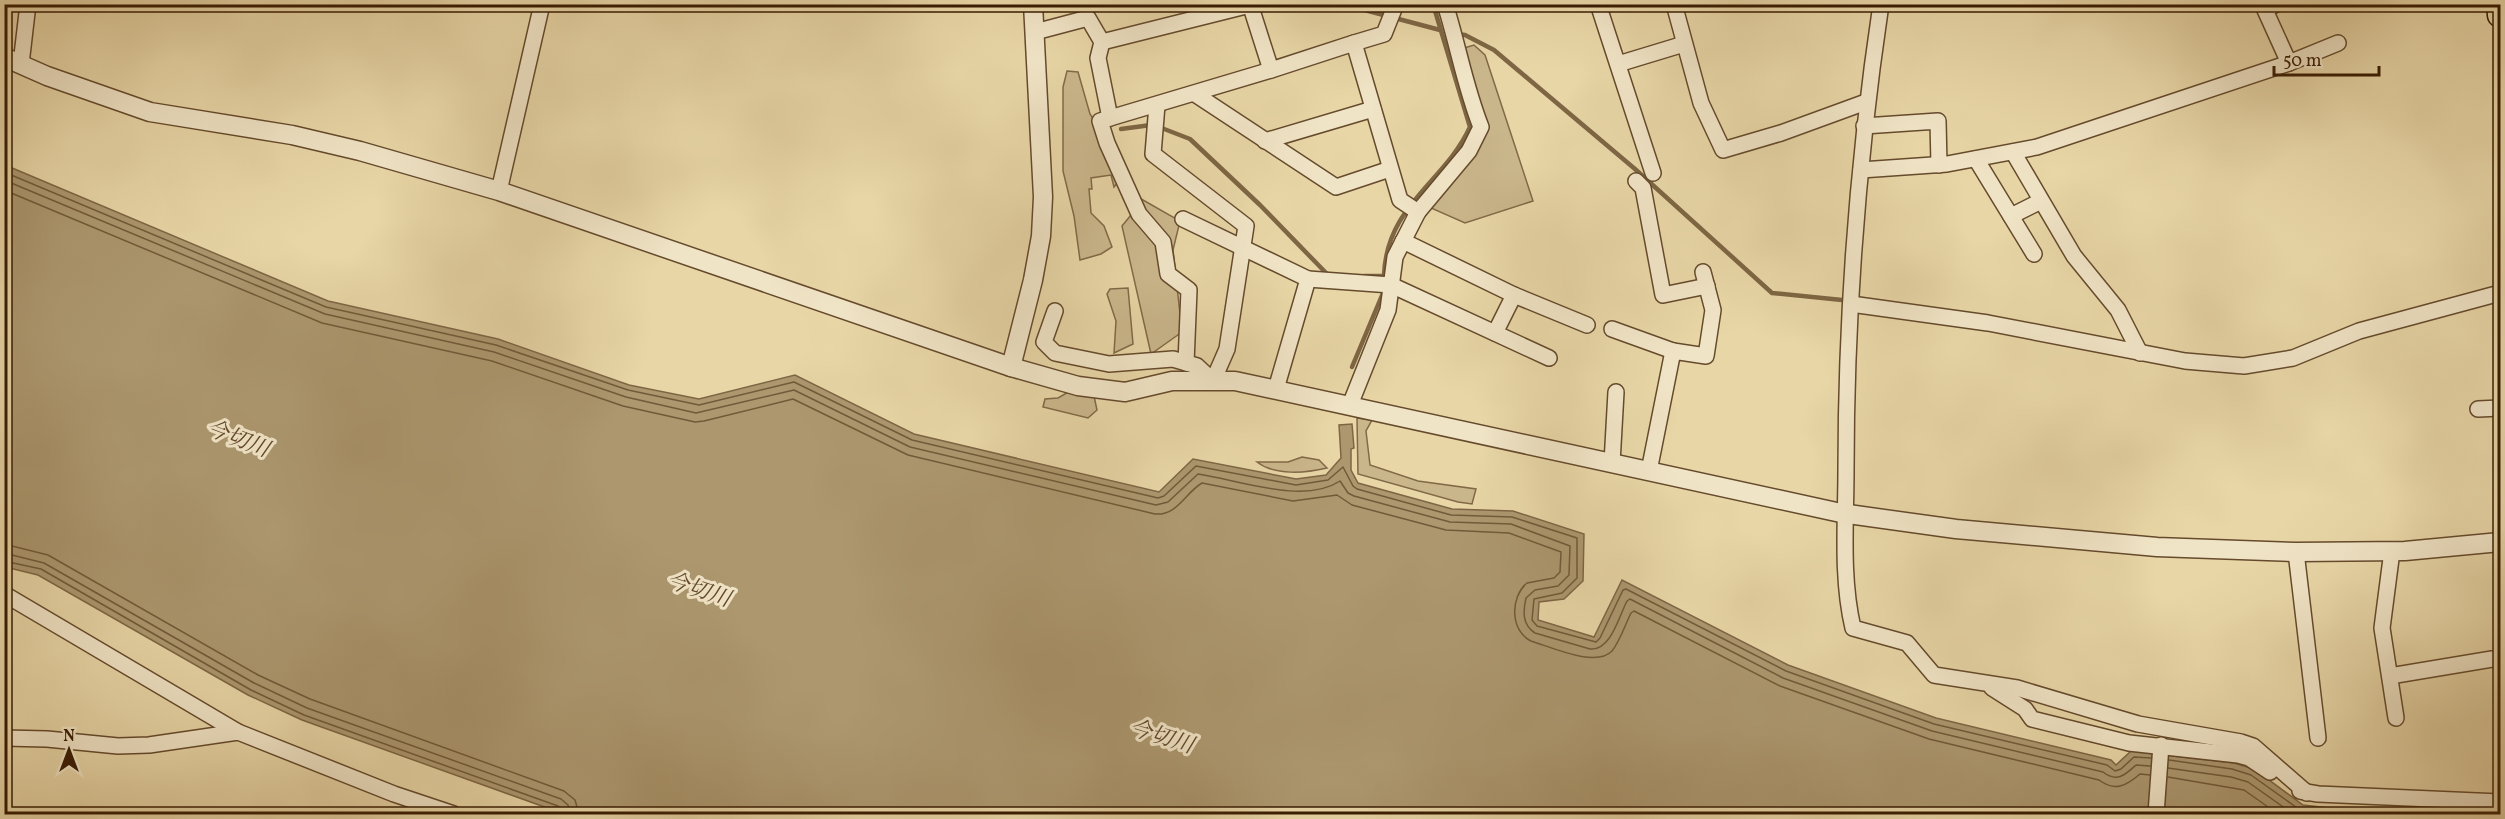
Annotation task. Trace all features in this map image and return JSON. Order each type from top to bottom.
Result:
[{"type":"main road","points":[[2499,4],[2500,15]]},
{"type":"street","points":[[28,4],[13,61],[150,112],[292,135],[360,151],[499,191],[1011,367],[1078,386],[1125,392],[1172,381],[1235,381],[1846,514],[1956,529],[2157,547],[2296,552],[2392,551],[2500,542]]},
{"type":"street","points":[[499,191],[542,4]]},
{"type":"street","points":[[1011,367],[1033,280],[1041,236],[1043,197],[1034,4]]},
{"type":"street","points":[[1186,363],[1189,290],[1168,274],[1163,242],[1139,214],[1107,143],[1100,121],[1195,94],[1384,34],[1396,4]]},
{"type":"street","points":[[1350,405],[1388,310],[1395,257],[1418,212],[1469,151],[1481,128],[1467,93],[1445,4]]},
{"type":"street","points":[[1598,4],[1653,173]]},
{"type":"street","points":[[1674,4],[1701,103],[1723,150],[1781,133],[1866,102]]},
{"type":"street","points":[[1881,4],[1866,102],[1851,304],[1846,414],[1846,566],[1853,628],[1907,644],[1934,675],[2017,688],[2138,724],[2253,746],[2307,793]]},
{"type":"street","points":[[2276,4],[2265,10],[2289,63]]},
{"type":"street","points":[[1102,42],[1250,5],[1271,70]]},
{"type":"street","points":[[1035,32],[1088,18],[1102,42],[1098,58],[1110,118]]},
{"type":"street","points":[[1861,171],[1939,165],[2037,147],[2289,63],[2338,43]]},
{"type":"street","points":[[1354,44],[1400,200],[1418,212]]},
{"type":"street","points":[[1618,64],[1684,44]]},
{"type":"street","points":[[1195,94],[1336,187],[1390,169]]},
{"type":"street","points":[[1157,105],[1153,154],[1246,226],[1227,349],[1213,381]]},
{"type":"street","points":[[1265,141],[1373,109]]},
{"type":"street","points":[[1864,126],[1938,121],[1939,165]]},
{"type":"street","points":[[2013,152],[2074,256],[2118,310],[2140,353]]},
{"type":"street","points":[[1976,159],[2034,254]]},
{"type":"street","points":[[1611,329],[1673,351],[1706,356],[1713,310],[1705,279],[1663,295],[1643,188],[1636,181]]},
{"type":"street","points":[[2011,216],[2041,201]]},
{"type":"street","points":[[1182,219],[1308,279],[1391,285],[1549,358]]},
{"type":"street","points":[[1403,241],[1514,295],[1587,325]]},
{"type":"street","points":[[1275,389],[1308,279]]},
{"type":"street","points":[[1851,304],[1988,323],[2185,361],[2244,366],[2293,358],[2359,331],[2500,293]]},
{"type":"street","points":[[1495,333],[1514,295]]},
{"type":"street","points":[[1055,311],[1044,342],[1055,353],[1109,364],[1173,360],[1197,366],[1213,381]]},
{"type":"street","points":[[1649,471],[1673,351]]},
{"type":"street","points":[[1612,463],[1616,392]]},
{"type":"street","points":[[2478,409],[2500,408]]},
{"type":"street","points":[[2392,551],[2382,628],[2396,718]]},
{"type":"street","points":[[2296,552],[2318,738]]},
{"type":"street","points":[[4,594],[238,732],[394,794],[454,814]]},
{"type":"street","points":[[2390,676],[2492,659]]},
{"type":"street","points":[[1988,685],[2025,709],[2032,719],[2129,743],[2249,758],[2291,788],[2307,793],[2500,802]]},
{"type":"street","points":[[4,738],[149,746],[238,732]]},
{"type":"street","points":[[2156,814],[2161,748]]},
{"type":"shaded area","points":[[1474,45],[1485,55],[1533,201],[1465,223],[1431,208],[1486,130],[1470,85],[1464,48]]},
{"type":"shaded area","points":[[1067,71],[1078,72],[1090,114],[1096,123],[1118,182],[1114,187],[1111,175],[1091,178],[1092,189],[1089,189],[1091,213],[1104,226],[1112,247],[1101,254],[1080,260],[1074,216],[1063,171],[1063,87]]},
{"type":"shaded area","points":[[1129,192],[1180,221],[1173,250],[1182,332],[1151,354],[1122,226],[1131,215]]},
{"type":"shaded area","points":[[1128,288],[1133,344],[1114,353],[1116,321],[1107,294],[1110,289]]},
{"type":"shaded area","points":[[1070,391],[1094,396],[1097,410],[1088,418],[1043,407],[1045,399],[1058,398]]},
{"type":"shaded area","points":[[1357,418],[1372,420],[1366,431],[1370,465],[1418,481],[1476,489],[1472,504],[1358,474]]},
{"type":"shaded area","points":[[1302,457],[1319,460],[1327,468],[1300,472],[1282,471],[1273,470],[1257,462],[1288,462]]},
{"type":"water","name":"今切川","points":[[5,165],[328,301],[498,339],[629,385],[699,399],[795,375],[914,434],[1159,492],[1193,459],[1296,479],[1326,475],[1341,458],[1339,425],[1352,424],[1354,448],[1351,449],[1351,470],[1358,483],[1452,509],[1513,511],[1584,534],[1583,581],[1564,599],[1539,602],[1538,620],[1594,637],[1622,580],[1788,665],[1936,718],[2111,760],[2116,765],[2131,751],[2234,763],[2254,769],[2303,805],[2382,814],[564,814],[302,720],[248,695],[38,575],[5,567]]},
{"type":"waterway","points":[[1342,4],[1440,30]]},
{"type":"waterway","points":[[1364,276],[1384,276],[1387,251],[1405,212],[1446,164],[1470,127],[1433,4]]},
{"type":"waterway","points":[[1457,34],[1465,35],[1494,50],[1635,169],[1772,293],[1842,300]]},
{"type":"waterway","points":[[1121,129],[1151,125]]},
{"type":"waterway","points":[[1159,127],[1190,139],[1260,205],[1329,276]]},
{"type":"waterway","points":[[1352,367],[1383,293]]}]
